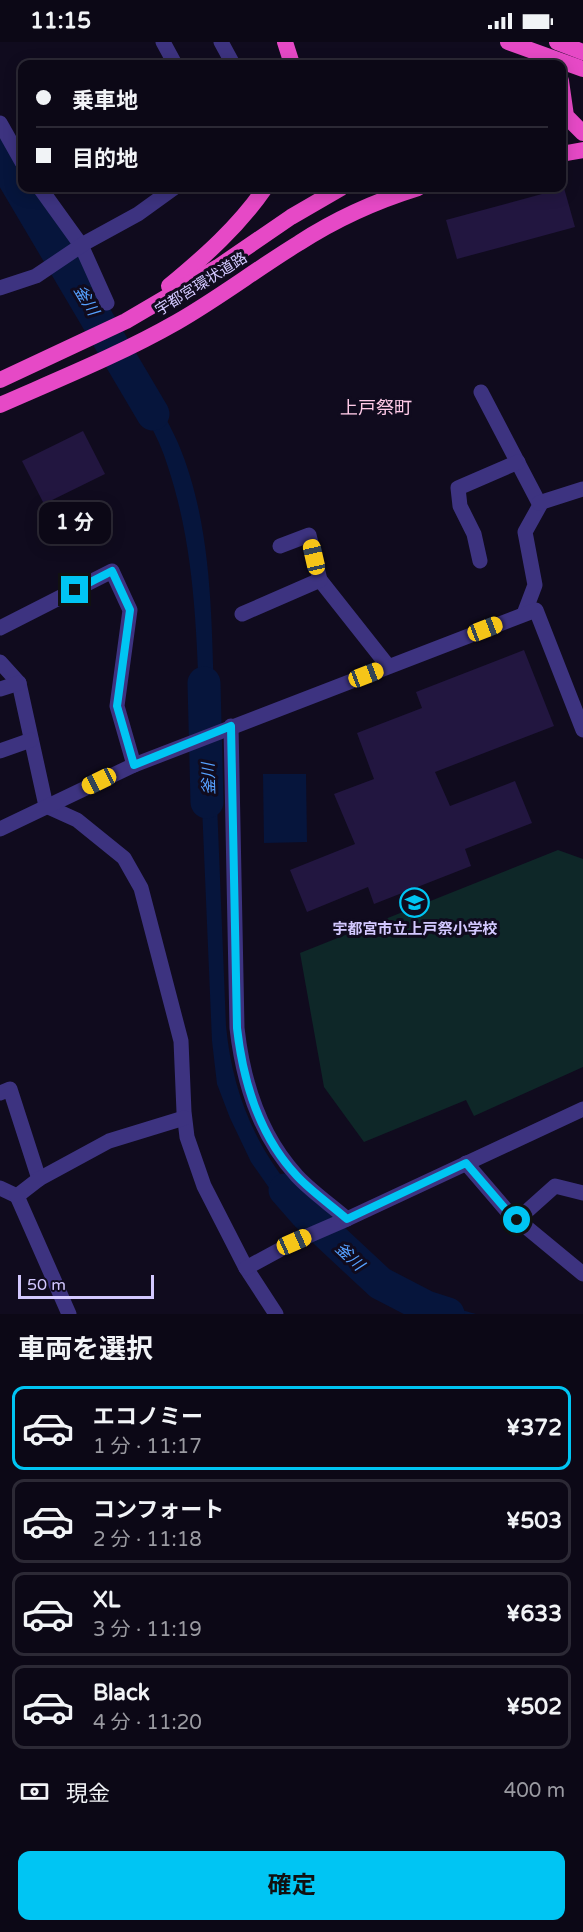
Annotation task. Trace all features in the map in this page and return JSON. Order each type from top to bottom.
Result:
[{"type":"highway","points":[[285,42],[290,60]]},
{"type":"highway","points":[[507,42],[558,60]]},
{"type":"highway","points":[[552,42],[557,60]]},
{"type":"highway","points":[[557,42],[583,52]]},
{"type":"highway","points":[[578,42],[583,60]]},
{"type":"highway","points":[[566,63],[583,69]]},
{"type":"highway","points":[[566,100],[570,116],[583,133]]},
{"type":"highway","points":[[566,153],[583,150]]},
{"type":"highway","points":[[126,321],[190,269],[232,229],[262,192]]},
{"type":"highway","name":"宇都宮環状道路","points":[[0,380],[126,321],[218,267],[291,217],[334,192]]},
{"type":"highway","name":"宇都宮環状道路","points":[[0,405],[139,342],[178,321],[300,242],[343,218],[405,192]]},
{"type":"street","points":[[163,42],[173,60]]},
{"type":"street","points":[[221,42],[231,60]]},
{"type":"street","points":[[0,123],[18,155]]},
{"type":"street","points":[[43,192],[81,245],[107,303]]},
{"type":"street","points":[[0,288],[36,276],[81,245],[138,214],[168,192]]},
{"type":"street","points":[[481,392],[540,506],[525,532],[535,585],[524,615]]},
{"type":"street","points":[[480,561],[474,534],[460,506],[458,488],[518,462]]},
{"type":"street","points":[[539,503],[583,489]]},
{"type":"street","points":[[280,546],[309,535],[320,580],[388,666]]},
{"type":"street","points":[[0,628],[112,571],[130,610],[117,706],[134,765]]},
{"type":"street","points":[[242,614],[320,580]]},
{"type":"street","points":[[0,828],[134,765],[536,610],[583,730]]},
{"type":"street","points":[[0,662],[19,683],[46,806]]},
{"type":"street","points":[[0,689],[19,683]]},
{"type":"street","points":[[231,726],[237,1028],[241,1060],[253,1102],[270,1139],[297,1176],[347,1219]]},
{"type":"street","points":[[0,751],[31,740]]},
{"type":"street","points":[[46,806],[77,820],[124,858],[141,888],[182,1041],[184,1118],[187,1137],[204,1186],[246,1268],[276,1314]]},
{"type":"street","points":[[0,1093],[10,1089],[39,1179]]},
{"type":"street","points":[[246,1268],[294,1242],[583,1109]]},
{"type":"street","points":[[17,1196],[39,1179],[109,1141],[184,1118]]},
{"type":"street","points":[[466,1163],[508,1212],[583,1274]]},
{"type":"street","points":[[517,1220],[555,1186],[583,1193]]},
{"type":"street","points":[[0,1188],[17,1196],[69,1314]]},
{"type":"green space","points":[[558,850],[583,859],[583,1067],[474,1116],[466,1100],[364,1142],[324,1087],[300,953]]},
{"type":"water","points":[[0,141],[18,171],[18,192],[30,192],[65,248],[48,259],[0,175]]},
{"type":"water","points":[[73,262],[102,309],[82,319],[56,272]]},
{"type":"water","points":[[138,371],[178,443],[199,510],[209,581],[215,723],[200,729],[198,663],[190,564],[168,467],[154,432],[122,378]]},
{"type":"water","points":[[215,754],[228,1046],[242,1102],[267,1154],[292,1191],[326,1220],[306,1228],[279,1202],[251,1162],[217,1084],[212,1041],[200,759]]},
{"type":"water","points":[[263,774],[306,774],[307,842],[264,843]]},
{"type":"water","points":[[347,1240],[390,1280],[439,1303],[476,1314],[429,1314],[417,1311],[377,1286],[331,1248]]},
{"type":"building","points":[[549,192],[565,192],[575,227],[457,259],[446,220]]},
{"type":"building","points":[[83,431],[105,474],[44,504],[22,461]]},
{"type":"building","points":[[524,650],[554,726],[435,772],[450,806],[515,781],[532,823],[465,849],[471,866],[374,904],[368,887],[307,912],[290,870],[355,844],[334,794],[374,779],[357,733],[422,708],[416,692]]},
{"type":"waterway","name":"釜川","points":[[0,155],[18,185]]},
{"type":"waterway","name":"釜川","points":[[22,192],[153,414]]},
{"type":"waterway","name":"釜川","points":[[204,683],[207,802]]},
{"type":"waterway","name":"釜川","points":[[285,1190],[306,1214],[380,1283],[426,1307],[448,1314]]},
{"type":"place","name":"宇都宮市立上戸祭小学校","points":[[415,902]]},
{"type":"district","name":"上戸祭町","points":[[376,408]]},
{"type":"route","points":[[75,590],[112,571],[130,610],[117,706],[134,765],[231,726],[237,1028],[241,1060],[253,1102],[270,1139],[297,1176],[347,1219],[466,1163],[517,1220]]}]
